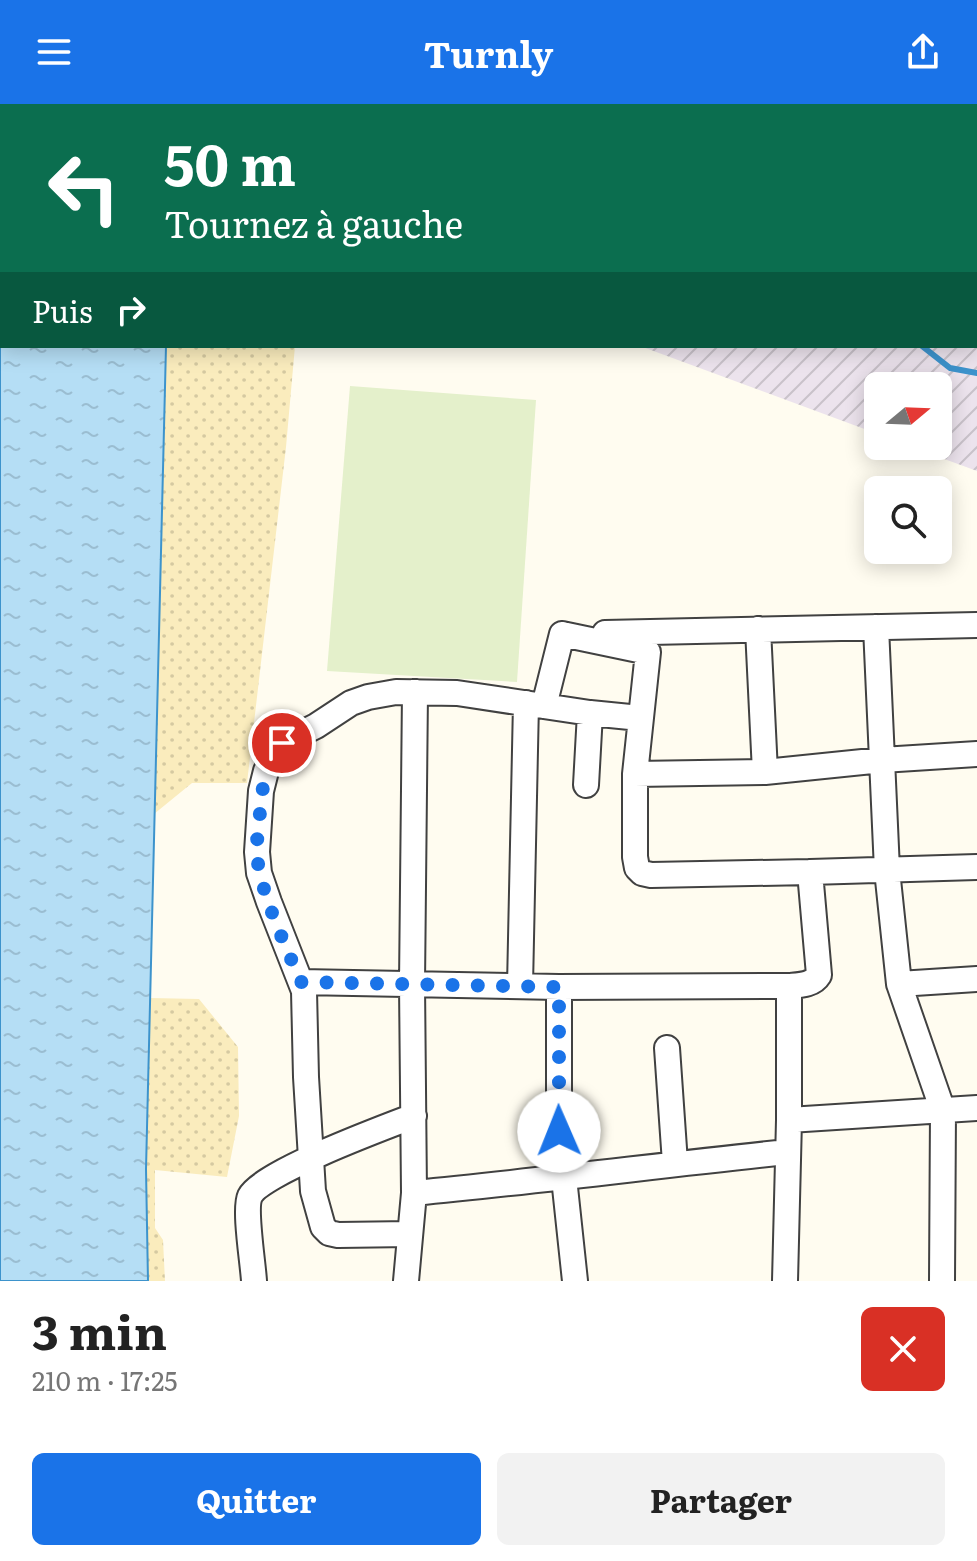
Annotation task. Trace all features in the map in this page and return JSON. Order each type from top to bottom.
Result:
[{"type":"street","points":[[562,634],[977,625]]},
{"type":"street","points":[[876,627],[887,870],[899,984],[943,1111],[942,1281]]},
{"type":"street","points":[[758,629],[765,772]]},
{"type":"street","points":[[520,986],[535,704],[562,634]]},
{"type":"street","points":[[562,634],[648,652],[635,774],[635,857],[637,868],[642,873],[977,867]]},
{"type":"street","points":[[410,1234],[329,1233],[323,1227],[316,1205],[310,1158],[305,1004],[301,982],[259,873],[257,852],[261,791],[266,771],[282,743],[351,703],[396,692],[457,693],[640,718]]},
{"type":"street","points":[[406,1281],[414,1193],[412,984],[415,692]]},
{"type":"street","points":[[586,785],[590,713]]},
{"type":"street","points":[[635,774],[765,772],[977,754]]},
{"type":"street","points":[[301,982],[559,987],[789,986],[810,983],[819,975],[810,872]]},
{"type":"street","points":[[899,984],[977,979]]},
{"type":"street","points":[[785,1281],[789,986]]},
{"type":"street","points":[[559,987],[559,1131],[575,1281]]},
{"type":"street","points":[[667,1048],[675,1163]]},
{"type":"street","points":[[789,1120],[977,1108]]},
{"type":"street","points":[[254,1281],[248,1210],[251,1193],[258,1186],[310,1158],[414,1116]]},
{"type":"street","points":[[414,1193],[787,1152]]},
{"type":"shaded area","points":[[645,348],[977,348],[977,471],[947,460],[952,460],[952,372],[864,372],[864,429]]},
{"type":"sand","points":[[166,348],[295,348],[247,783],[192,783],[154,814]]},
{"type":"sand","points":[[150,998],[199,999],[238,1047],[239,1116],[227,1177],[155,1170],[155,1228],[163,1240],[165,1281],[148,1281],[146,1169]]},
{"type":"green space","points":[[350,386],[536,400],[517,682],[327,671]]},
{"type":"water","points":[[0,348],[166,348],[146,1169],[148,1281],[0,1281]]},
{"type":"waterway","points":[[925,348],[950,368],[977,373]]},
{"type":"route","points":[[282,743],[266,771],[261,791],[257,852],[259,873],[301,982],[559,987],[559,1131]]}]
